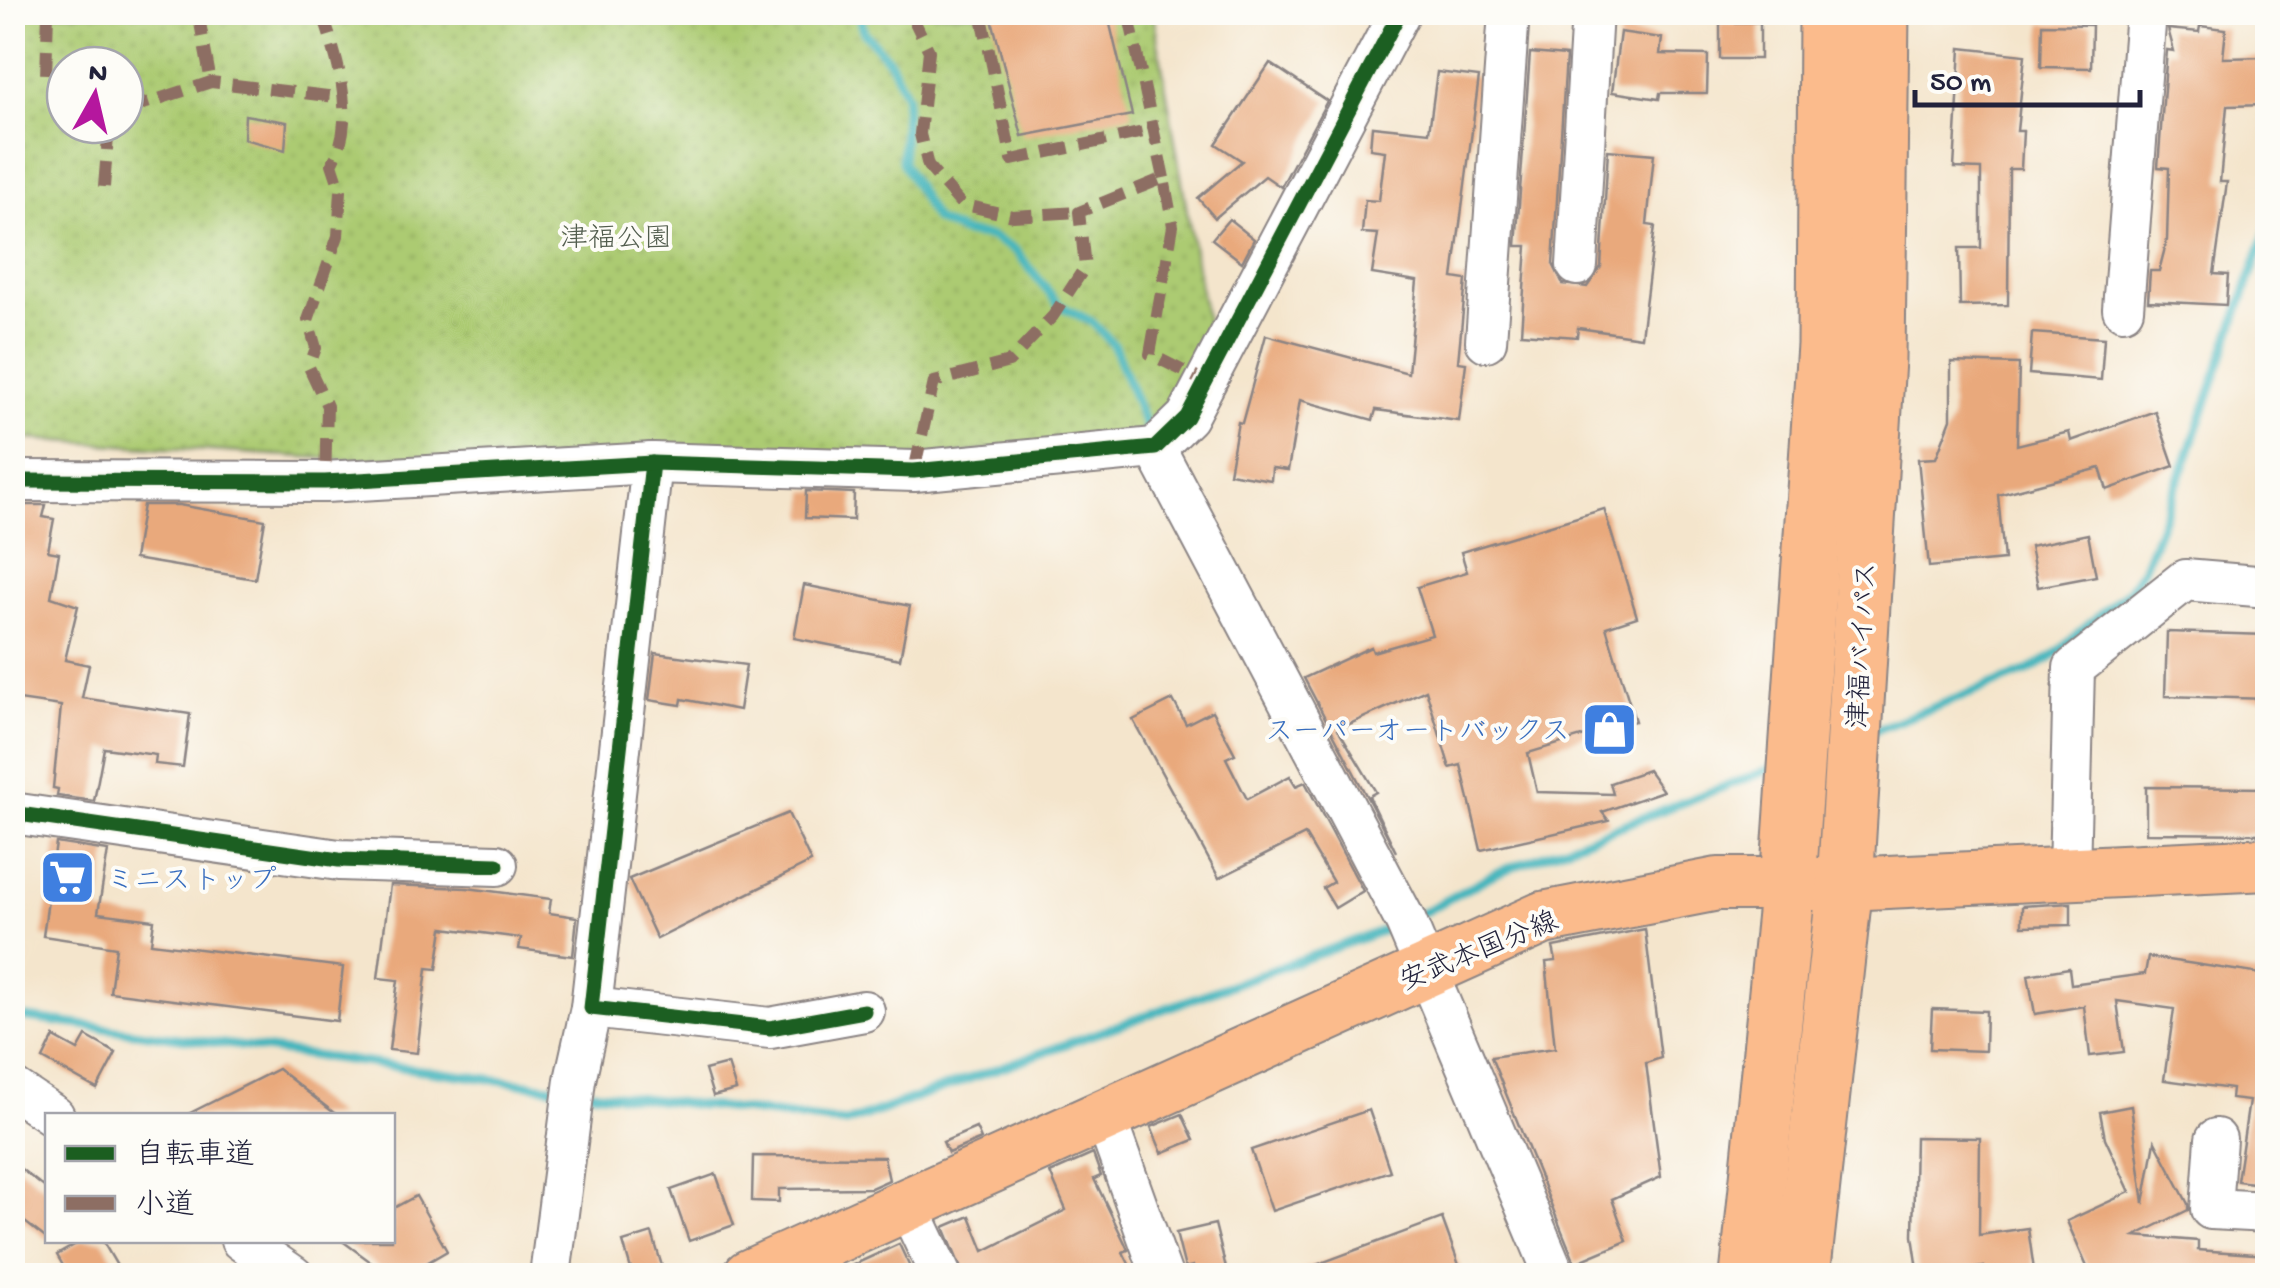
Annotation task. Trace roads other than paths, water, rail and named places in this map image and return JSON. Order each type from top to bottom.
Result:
[{"type":"highway","name":"津福バイパス","points":[[1748,1276],[1788,884],[1826,345],[1827,12]]},
{"type":"highway","name":"津福バイパス","points":[[1802,1276],[1845,884],[1877,359],[1881,12]]},
{"type":"main road","name":"安武本国分線","points":[[749,1276],[1543,918],[1718,884],[1845,884],[2268,864]]},
{"type":"street","points":[[12,481],[325,482],[652,462],[914,471],[1155,448],[1187,417],[1400,12]]},
{"type":"street","points":[[1486,341],[1509,12]]},
{"type":"street","points":[[1577,265],[1592,12]]},
{"type":"street","points":[[2123,309],[2146,12]]},
{"type":"street","points":[[1155,448],[1406,922],[1555,1276]]},
{"type":"street","points":[[550,1276],[576,1080],[591,1008],[652,462]]},
{"type":"street","points":[[2069,874],[2074,668],[2185,580],[2268,587]]},
{"type":"street","points":[[12,812],[340,860],[497,865]]},
{"type":"street","points":[[591,1008],[770,1028],[864,1011]]},
{"type":"street","points":[[12,1088],[50,1113]]},
{"type":"street","points":[[1104,1114],[1162,1276]]},
{"type":"street","points":[[2216,1139],[2211,1208],[2268,1212]]},
{"type":"street","points":[[906,1204],[941,1276]]},
{"type":"street","points":[[244,1243],[293,1276]]},
{"type":"waterway","points":[[859,12],[864,32],[890,62],[906,95],[902,162],[935,220],[963,233],[991,237],[1016,251],[1059,305],[1092,322],[1113,344],[1150,437]]},
{"type":"waterway","points":[[1875,730],[2026,672],[2052,657],[2129,589],[2143,569],[2186,461],[2268,227]]},
{"type":"waterway","points":[[1417,916],[1494,874],[1776,767]]},
{"type":"waterway","points":[[585,1091],[846,1123],[1398,925]]},
{"type":"waterway","points":[[12,1016],[565,1089]]},
{"type":"place","name":"スーパーオートバックス","points":[[1609,729]]},
{"type":"place","name":"ミニストップ","points":[[67,878]]},
{"type":"park label","name":"津福公園","points":[[616,236]]}]
